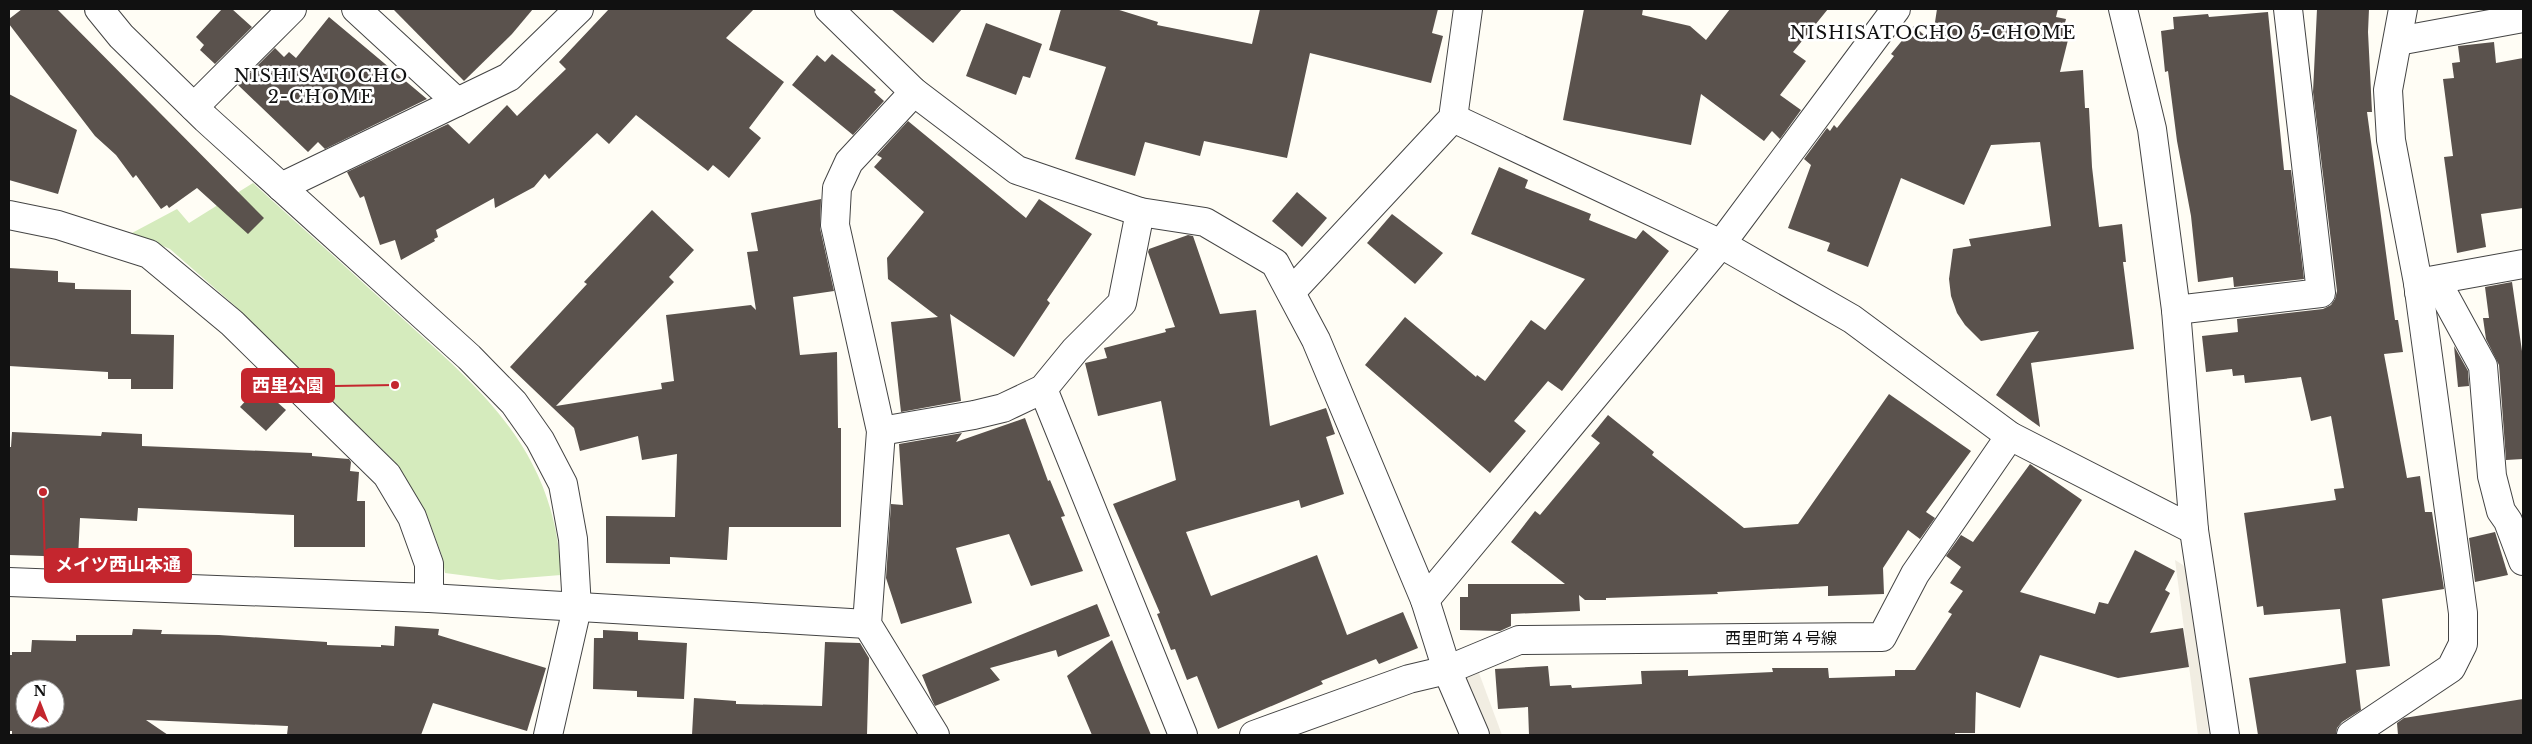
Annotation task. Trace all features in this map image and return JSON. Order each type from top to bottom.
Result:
[{"type":"street","points":[[99,9],[122,36],[194,107],[469,357],[519,410],[540,440],[563,484],[573,539],[577,608],[548,735]]},
{"type":"street","points":[[194,107],[292,9]]},
{"type":"street","points":[[356,9],[457,102]]},
{"type":"street","points":[[281,187],[509,77],[579,9]]},
{"type":"street","points":[[829,9],[914,92],[1017,170],[1140,212],[1205,222],[1275,263],[1316,340],[1425,600],[1448,670],[1475,735]]},
{"type":"street","points":[[1291,292],[1453,118],[1468,9]]},
{"type":"street","points":[[1425,600],[1722,244],[1896,9]]},
{"type":"street","points":[[2123,9],[2152,130],[2176,310],[2194,530],[2225,735]]},
{"type":"street","points":[[2176,310],[2321,293],[2288,9]]},
{"type":"street","points":[[2351,735],[2452,668],[2463,644],[2463,613],[2419,287],[2392,140],[2388,90],[2403,9]]},
{"type":"street","points":[[2398,41],[2523,18]]},
{"type":"street","points":[[914,92],[849,162],[838,188],[835,225],[881,431],[866,624],[935,735]]},
{"type":"street","points":[[1453,118],[1722,244],[1852,319],[2010,436],[2194,530]]},
{"type":"street","points":[[881,431],[974,415],[1003,408],[1043,389],[1075,350],[1122,303],[1140,212]]},
{"type":"street","points":[[9,215],[58,225],[149,254],[232,323],[387,475],[412,517],[429,564],[429,598]]},
{"type":"street","points":[[2419,287],[2523,264]]},
{"type":"street","points":[[2419,287],[2442,291],[2484,366],[2492,476],[2501,511],[2508,521],[2523,561]]},
{"type":"street","points":[[1043,389],[1183,735]]},
{"type":"street","name":"西里町第４号線","points":[[1448,670],[1519,640],[1882,637],[1915,574],[2010,436]]},
{"type":"street","points":[[9,582],[429,598],[866,624]]},
{"type":"street","points":[[1254,735],[1409,679],[1448,670]]},
{"type":"green space","points":[[253,183],[455,367],[483,395],[507,424],[528,456],[544,491],[556,530],[561,575],[499,580],[445,573],[442,556],[426,513],[394,461],[234,305],[170,249],[132,233],[177,209],[189,223]]},
{"type":"shaded area","points":[[2175,560],[2183,565],[2187,573],[2209,735],[2198,735]]},
{"type":"shaded area","points":[[1476,665],[1502,735],[1488,735],[1464,674]]},
{"type":"building","points":[[22,9],[57,9],[264,218],[248,234],[197,188],[169,208],[167,205],[161,209],[136,175],[133,178],[116,155],[95,136],[9,24],[9,19]]},
{"type":"building","points":[[222,9],[232,9],[252,27],[215,64],[200,50],[204,45],[196,37]]},
{"type":"building","points":[[393,9],[533,9],[512,34],[464,81]]},
{"type":"building","points":[[609,9],[754,9],[726,38],[784,82],[749,128],[761,138],[729,178],[713,165],[708,171],[636,115],[609,144],[597,133],[549,179],[545,174],[534,187],[495,208],[494,198],[436,230],[438,237],[434,239],[435,241],[401,260],[395,240],[380,245],[364,196],[360,198],[347,172],[448,124],[469,144],[507,105],[517,116],[566,69],[559,62]]},
{"type":"building","points":[[891,9],[962,9],[933,43]]},
{"type":"building","points":[[1061,9],[1116,9],[1158,22],[1157,25],[1252,44],[1260,9],[1438,9],[1432,33],[1443,36],[1431,83],[1310,53],[1287,158],[1204,141],[1200,156],[1145,142],[1135,176],[1075,159],[1106,67],[1049,50]]},
{"type":"building","points":[[1584,9],[1643,9],[1642,15],[1690,26],[1706,40],[1730,9],[1828,9],[1793,52],[1806,61],[1780,95],[1801,110],[1780,139],[1772,131],[1764,141],[1701,94],[1691,145],[1563,120]]},
{"type":"building","points":[[1937,9],[2058,9],[2056,17],[2066,19],[2063,30],[2070,32],[2060,72],[2083,70],[2085,108],[2089,108],[2092,167],[2099,227],[2122,224],[2126,262],[2123,262],[2134,349],[2031,363],[2040,427],[1996,395],[2039,331],[1981,341],[1965,325],[1957,313],[1951,296],[1949,279],[1953,249],[1971,246],[1969,239],[2051,226],[2040,142],[1991,145],[1964,205],[1901,178],[1868,267],[1827,251],[1830,243],[1788,228],[1811,165],[1804,159],[1827,128],[1830,131],[1834,125],[1837,128],[1894,56],[1891,54],[1914,26],[1932,42]]},
{"type":"building","points":[[2317,9],[2369,9],[2368,32],[2372,112],[2367,112],[2395,320],[2398,320],[2403,352],[2384,354],[2407,478],[2420,476],[2425,512],[2432,512],[2444,589],[2382,599],[2390,666],[2356,670],[2361,710],[2342,722],[2337,728],[2336,735],[2258,735],[2249,678],[2346,663],[2340,609],[2264,615],[2263,606],[2257,607],[2244,513],[2336,500],[2334,489],[2344,488],[2331,416],[2311,421],[2301,377],[2245,383],[2244,375],[2233,376],[2232,369],[2206,372],[2202,336],[2238,332],[2237,319],[2323,309],[2331,305],[2335,299],[2337,291],[2313,92]]},
{"type":"building","points":[[2268,12],[2284,170],[2291,170],[2304,279],[2234,287],[2233,277],[2198,282],[2191,216],[2177,141],[2168,71],[2165,72],[2161,31],[2174,29],[2173,17],[2208,14],[2209,17]]},
{"type":"building","points":[[329,17],[427,99],[325,149],[318,142],[308,152],[238,85],[275,48],[284,57],[289,52],[296,58]]},
{"type":"building","points":[[986,23],[1042,44],[1030,78],[1023,76],[1016,95],[966,76]]},
{"type":"building","points":[[2494,42],[2496,63],[2523,58],[2523,208],[2481,214],[2486,247],[2457,253],[2444,157],[2453,156],[2443,79],[2454,78],[2452,63],[2460,62],[2458,46]]},
{"type":"building","points":[[832,54],[876,90],[874,92],[884,101],[853,135],[792,85],[817,55],[825,62]]},
{"type":"building","points":[[9,94],[77,130],[58,194],[9,180]]},
{"type":"building","points":[[908,121],[1026,218],[1039,199],[1092,234],[1047,300],[1050,303],[1014,357],[950,314],[961,401],[901,412],[891,322],[938,317],[888,279],[887,258],[924,212],[874,167],[882,158],[877,155]]},
{"type":"building","points":[[1499,167],[1528,180],[1525,188],[1591,214],[1589,220],[1636,239],[1643,230],[1669,251],[1562,391],[1548,381],[1514,421],[1526,431],[1490,473],[1365,365],[1405,317],[1476,377],[1477,375],[1485,381],[1531,320],[1545,330],[1585,279],[1471,234]]},
{"type":"building","points":[[1297,192],[1327,218],[1302,247],[1272,221]]},
{"type":"building","points":[[821,199],[820,228],[834,291],[793,297],[800,355],[837,352],[838,428],[841,428],[841,527],[729,527],[727,560],[670,557],[670,564],[606,563],[606,516],[675,517],[677,454],[642,460],[638,436],[580,451],[574,428],[510,367],[587,284],[584,282],[652,210],[694,250],[669,277],[674,282],[556,406],[662,389],[661,383],[674,381],[666,315],[751,305],[756,310],[747,252],[758,251],[751,213]]},
{"type":"building","points":[[1392,214],[1443,253],[1415,284],[1367,243]]},
{"type":"building","points":[[1188,235],[1193,236],[1220,314],[1256,310],[1270,426],[1326,408],[1335,434],[1326,437],[1344,494],[1301,508],[1299,500],[1186,532],[1211,596],[1317,555],[1347,635],[1403,612],[1418,648],[1379,664],[1376,659],[1321,681],[1323,684],[1218,729],[1197,676],[1187,680],[1175,649],[1171,650],[1157,614],[1160,613],[1113,504],[1176,480],[1161,401],[1098,416],[1085,363],[1107,358],[1104,348],[1166,332],[1165,329],[1175,327],[1148,252],[1149,249]]},
{"type":"building","points":[[9,268],[58,271],[58,282],[75,283],[75,289],[131,290],[131,334],[174,335],[173,389],[131,389],[131,379],[108,379],[108,372],[9,366]]},
{"type":"building","points":[[2512,282],[2523,358],[2523,459],[2506,460],[2499,365],[2486,339],[2483,318],[2489,318],[2485,287]]},
{"type":"building","points":[[2454,346],[2468,371],[2469,386],[2458,387]]},
{"type":"building","points":[[259,386],[286,410],[266,431],[240,407]]},
{"type":"building","points":[[1889,394],[1971,451],[1926,512],[1935,518],[1920,539],[1908,530],[1883,568],[1884,594],[1828,596],[1828,586],[1717,592],[1718,594],[1606,598],[1606,600],[1585,600],[1579,595],[1580,611],[1511,614],[1511,626],[1500,631],[1460,630],[1460,597],[1468,597],[1468,584],[1565,584],[1511,542],[1535,511],[1540,515],[1600,443],[1591,436],[1608,415],[1654,452],[1652,455],[1744,528],[1798,524]]},
{"type":"building","points":[[1025,418],[1048,481],[1050,480],[1065,516],[1061,517],[1083,571],[1031,586],[1009,534],[956,548],[972,603],[901,624],[886,578],[891,504],[903,505],[899,444],[962,433],[956,442]]},
{"type":"building","points":[[12,432],[101,436],[102,432],[142,434],[142,446],[312,453],[312,456],[349,459],[351,462],[350,471],[359,472],[357,501],[365,501],[365,547],[294,547],[294,515],[138,508],[137,521],[80,518],[78,557],[9,555],[9,447],[11,447]]},
{"type":"building","points":[[2030,464],[2082,500],[2020,592],[2095,614],[2099,602],[2108,604],[2135,550],[2175,571],[2165,590],[2170,593],[2150,633],[2183,628],[2189,667],[2118,678],[2040,655],[2020,708],[1976,692],[1975,733],[1955,733],[1955,735],[1529,735],[1528,707],[1498,709],[1495,669],[1548,666],[1550,686],[1571,685],[1572,688],[1642,684],[1641,671],[1688,670],[1688,676],[1773,672],[1772,668],[1828,668],[1829,678],[1895,676],[1895,670],[1915,670],[1952,614],[1948,612],[1963,591],[1950,583],[1961,567],[1946,556],[1961,535],[1973,542]]},
{"type":"building","points":[[2495,532],[2508,575],[2475,582],[2469,538]]},
{"type":"building","points":[[1097,604],[1110,636],[1058,657],[1056,650],[990,668],[1000,680],[935,706],[922,675]]},
{"type":"building","points":[[395,626],[439,629],[438,635],[546,668],[527,731],[433,703],[421,735],[287,735],[288,726],[146,720],[168,735],[12,735],[12,731],[9,731],[9,655],[12,655],[12,652],[31,652],[32,640],[76,641],[76,635],[132,635],[133,629],[162,630],[161,634],[219,635],[327,642],[327,645],[381,647],[381,645],[394,646]]},
{"type":"building","points":[[603,630],[638,632],[638,640],[687,643],[684,699],[637,697],[637,691],[593,689],[594,638],[603,638]]},
{"type":"building","points":[[1112,640],[1151,735],[1092,735],[1067,676]]},
{"type":"building","points":[[825,642],[860,643],[869,658],[867,735],[692,735],[694,698],[736,701],[736,704],[822,706]]},
{"type":"building","points":[[2523,699],[2523,735],[2398,735],[2397,723],[2404,718]]},
{"type":"place","name":"西里公園","points":[[395,385]]},
{"type":"place","name":"メイツ西山本通","points":[[43,492]]},
{"type":"district","name":"NISHISATOCHO 5-CHOME","points":[[1933,33]]},
{"type":"district","name":"NISHISATOCHO 2-CHOME","points":[[321,86]]}]
